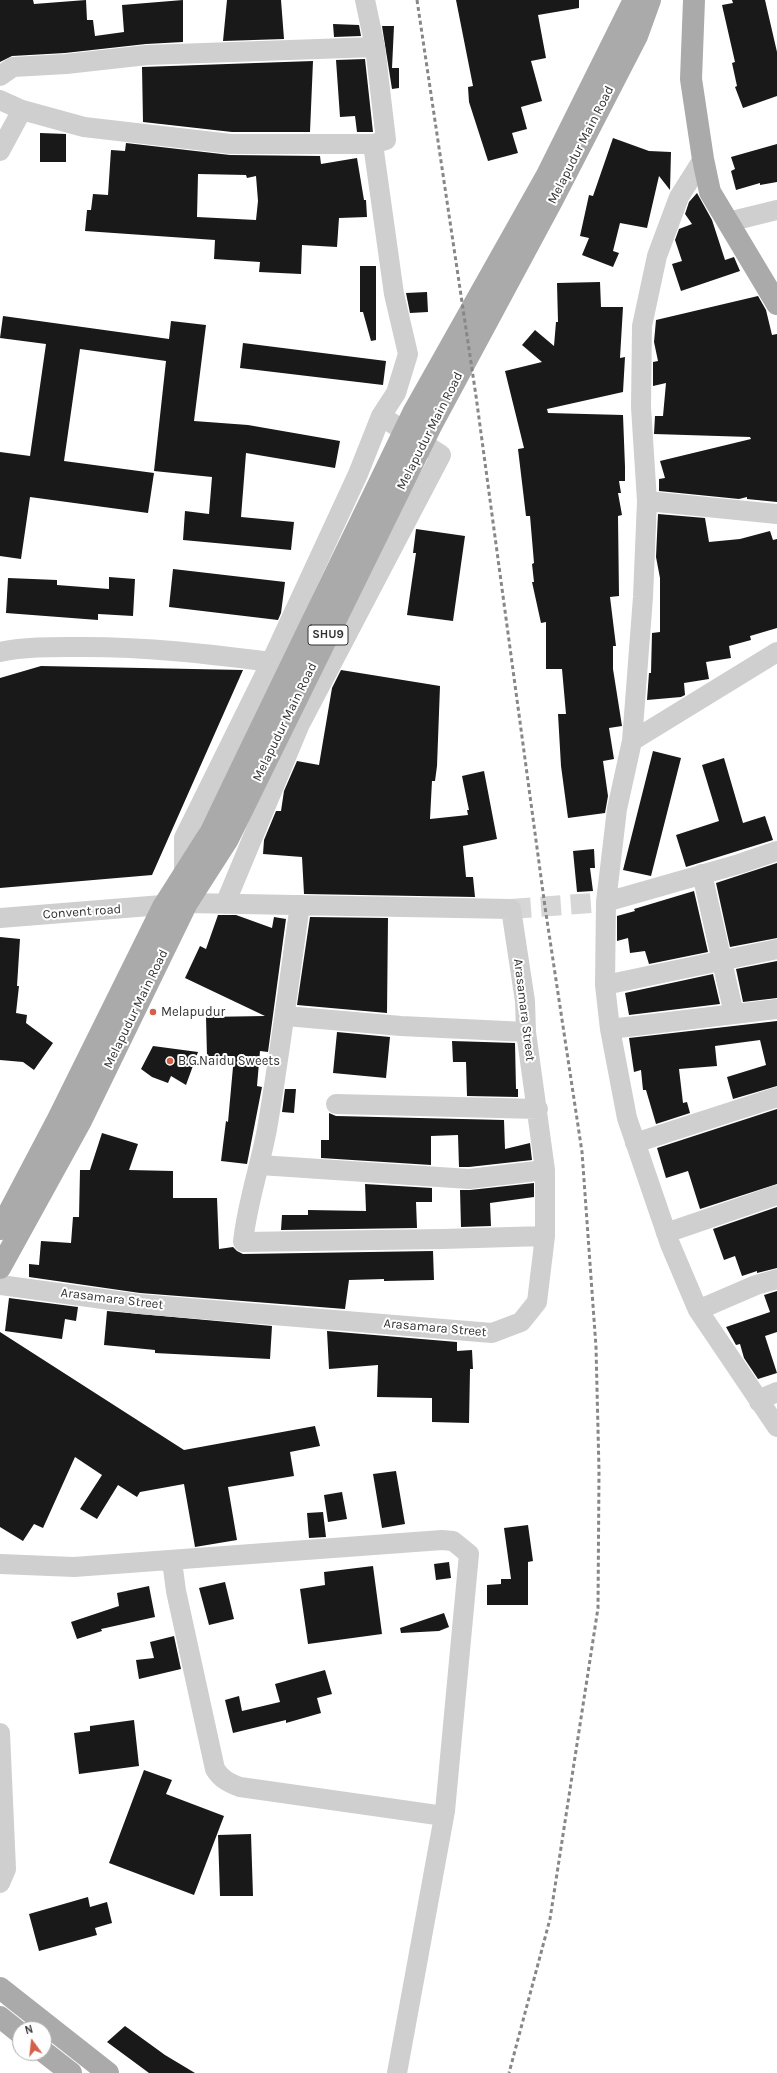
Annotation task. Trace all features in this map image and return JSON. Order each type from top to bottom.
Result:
[{"type":"main road","name":"Melapudur Main Road","points":[[0,1229],[58,1119],[164,907],[210,833],[413,413],[547,175],[634,0]]},
{"type":"main road","name":"Melapudur Main Road","points":[[0,1268],[81,1121],[187,903],[228,839],[432,424],[553,199],[637,36],[650,0]]},
{"type":"main road","points":[[694,0],[690,80],[710,192],[777,304]]},
{"type":"main road","points":[[0,1988],[108,2073]]},
{"type":"main road","points":[[0,2017],[12,2027]]},
{"type":"main road","points":[[52,2058],[71,2073]]},
{"type":"street","points":[[0,100],[22,110],[84,127],[231,144],[374,144],[386,140],[375,47],[366,0]]},
{"type":"street","points":[[0,76],[14,67],[66,64],[147,56],[375,47]]},
{"type":"street","points":[[0,151],[22,110]]},
{"type":"street","points":[[184,876],[184,838],[271,662],[358,474],[381,416],[396,393],[408,354],[394,294],[374,144]]},
{"type":"street","points":[[703,159],[679,197],[657,256],[642,326],[641,407],[647,501],[644,597],[632,741],[617,809],[606,902],[605,985],[610,1029],[627,1118],[666,1233],[698,1310],[777,1427]]},
{"type":"street","points":[[728,222],[777,210]]},
{"type":"street","points":[[225,904],[300,724],[441,455],[381,416]]},
{"type":"street","points":[[647,501],[777,514]]},
{"type":"street","points":[[0,652],[14,649],[129,647],[189,652],[271,662]]},
{"type":"street","points":[[632,741],[777,652]]},
{"type":"street","points":[[606,902],[777,851]]},
{"type":"street","points":[[702,874],[734,1014]]},
{"type":"street","name":"Convent road","points":[[0,918],[164,907],[187,903],[511,910]]},
{"type":"street","points":[[300,905],[286,1016],[260,1165],[245,1224],[243,1242],[545,1236]]},
{"type":"street","name":"Arasamara Street","points":[[0,1285],[139,1304],[492,1333],[521,1322],[537,1302],[545,1236],[545,1170],[511,910]]},
{"type":"street","points":[[605,985],[777,949]]},
{"type":"street","points":[[610,1029],[777,1009]]},
{"type":"street","points":[[286,1016],[401,1026],[526,1032]]},
{"type":"street","points":[[635,1142],[777,1097]]},
{"type":"street","points":[[336,1104],[538,1109]]},
{"type":"street","points":[[260,1165],[469,1179],[545,1170]]},
{"type":"street","points":[[666,1233],[777,1195]]},
{"type":"street","points":[[698,1310],[756,1285],[777,1279]]},
{"type":"street","points":[[759,1402],[763,1398],[777,1392]]},
{"type":"street","points":[[0,1564],[74,1567],[442,1540],[453,1541],[469,1554],[444,1816],[397,2073]]},
{"type":"street","points":[[172,1561],[176,1591],[206,1730],[215,1769],[220,1777],[230,1784],[240,1787],[444,1816]]},
{"type":"street","points":[[0,1733],[6,1869],[0,1883]]},
{"type":"building","points":[[0,0],[33,0],[34,4],[86,0],[87,20],[93,20],[95,36],[124,32],[122,5],[183,0],[183,42],[146,44],[65,53],[12,56],[0,62]]},
{"type":"building","points":[[227,0],[281,0],[284,39],[223,41]]},
{"type":"building","points":[[456,0],[579,0],[579,8],[538,15],[546,58],[531,61],[542,101],[521,107],[527,129],[512,133],[518,153],[488,161],[469,102],[468,87],[473,86]]},
{"type":"building","points":[[732,0],[765,0],[777,52],[777,96],[743,108],[735,87],[737,86],[732,63],[735,62],[722,5],[733,3]]},
{"type":"building","points":[[333,24],[359,25],[361,36],[334,37]]},
{"type":"building","points":[[382,26],[394,26],[392,68],[399,68],[399,88],[392,89]]},
{"type":"building","points":[[365,59],[373,132],[357,132],[355,116],[340,117],[336,60]]},
{"type":"building","points":[[313,61],[310,132],[232,132],[143,122],[142,67]]},
{"type":"building","points":[[40,133],[66,134],[66,162],[40,162]]},
{"type":"building","points":[[613,138],[649,151],[671,152],[670,190],[659,176],[647,228],[620,223],[613,251],[619,253],[613,267],[582,255],[589,238],[580,236],[589,195],[593,196]]},
{"type":"building","points":[[126,143],[230,155],[320,156],[321,164],[357,158],[364,200],[366,200],[367,217],[339,218],[337,247],[302,245],[301,274],[259,272],[260,262],[214,259],[215,240],[85,231],[87,210],[91,210],[93,194],[108,195],[111,150],[125,151]],"holes":[[[198,174],[246,175],[247,178],[256,176],[258,201],[256,220],[197,217]]]},
{"type":"building","points":[[777,144],[777,182],[760,185],[760,183],[736,190],[731,171],[735,169],[731,157]]},
{"type":"building","points":[[697,193],[712,220],[725,260],[734,257],[740,271],[681,291],[672,264],[682,261],[675,240],[679,229],[692,224],[685,214],[689,202]]},
{"type":"building","points":[[360,266],[376,266],[376,340],[371,341],[363,312],[360,312]]},
{"type":"building","points":[[600,282],[601,307],[623,307],[620,358],[625,357],[623,392],[547,409],[548,413],[623,415],[625,481],[619,481],[621,493],[618,493],[622,515],[618,516],[619,596],[610,597],[616,646],[613,646],[613,669],[622,726],[609,728],[614,759],[603,761],[608,796],[605,813],[568,818],[561,766],[558,714],[566,714],[562,669],[546,669],[546,622],[541,623],[532,582],[534,582],[532,564],[534,563],[530,516],[526,516],[518,449],[524,448],[505,371],[542,362],[522,345],[535,330],[554,346],[556,322],[558,322],[557,283]]},
{"type":"building","points":[[427,292],[428,312],[410,313],[406,293]]},
{"type":"building","points":[[758,296],[766,310],[772,335],[777,334],[777,502],[747,499],[747,497],[739,499],[659,491],[659,479],[665,478],[660,461],[751,439],[750,437],[654,434],[655,416],[663,416],[666,383],[653,386],[653,362],[658,361],[654,342],[656,320]]},
{"type":"building","points":[[3,316],[169,339],[171,321],[206,325],[194,421],[248,425],[340,441],[335,468],[246,453],[241,517],[294,522],[291,550],[183,540],[185,511],[209,514],[212,477],[154,471],[166,361],[80,349],[64,461],[154,473],[148,513],[30,497],[21,559],[0,556],[0,452],[30,456],[46,344],[0,338]]},
{"type":"building","points":[[243,343],[386,361],[383,385],[240,368]]},
{"type":"building","points":[[658,514],[705,518],[709,542],[740,539],[770,531],[773,540],[777,539],[777,628],[750,636],[751,640],[729,646],[731,658],[706,662],[709,679],[684,683],[685,695],[681,697],[647,700],[649,673],[651,673],[652,633],[660,632],[660,578],[656,557]]},
{"type":"building","points":[[416,529],[465,536],[453,621],[407,615],[416,553],[413,553]]},
{"type":"building","points":[[173,569],[285,582],[281,613],[278,620],[169,607]]},
{"type":"building","points":[[109,577],[135,579],[133,616],[98,614],[98,620],[6,613],[8,578],[57,580],[57,585],[109,589]]},
{"type":"building","points":[[41,666],[243,670],[152,875],[0,888],[0,678]]},
{"type":"building","points":[[341,670],[440,686],[437,766],[435,781],[432,781],[430,819],[468,815],[467,810],[469,810],[462,776],[484,771],[497,839],[463,846],[466,877],[473,877],[475,897],[304,894],[302,857],[263,854],[264,840],[276,811],[281,811],[284,791],[297,761],[319,765],[332,688]]},
{"type":"building","points":[[653,751],[681,758],[651,876],[623,870]]},
{"type":"building","points":[[724,758],[743,823],[765,816],[773,840],[686,867],[676,835],[719,821],[702,765]]},
{"type":"building","points":[[594,849],[595,868],[590,868],[593,891],[577,892],[573,851]]},
{"type":"building","points":[[777,863],[777,938],[730,947],[716,883]]},
{"type":"building","points":[[694,891],[708,952],[649,964],[645,951],[630,953],[628,938],[617,941],[617,916],[635,911],[634,909]]},
{"type":"building","points":[[218,915],[236,915],[272,928],[274,917],[286,919],[268,1052],[260,1051],[257,1086],[262,1087],[247,1164],[221,1161],[226,1121],[228,1122],[234,1056],[207,1056],[206,1017],[265,1016],[185,978],[200,946],[206,949]]},
{"type":"building","points":[[310,917],[388,918],[387,1013],[297,1005]]},
{"type":"building","points":[[0,937],[20,939],[17,986],[19,986],[16,1013],[27,1015],[26,1023],[53,1043],[34,1070],[23,1062],[0,1060]]},
{"type":"building","points":[[777,961],[777,998],[743,1002],[736,969]]},
{"type":"building","points":[[713,974],[720,1004],[629,1015],[625,993]]},
{"type":"building","points":[[777,1021],[777,1086],[733,1099],[727,1077],[766,1065],[760,1040],[715,1046],[717,1066],[679,1069],[683,1103],[687,1102],[690,1113],[656,1124],[646,1090],[643,1090],[641,1070],[634,1072],[629,1038]]},
{"type":"building","points":[[337,1032],[390,1037],[386,1078],[333,1073]]},
{"type":"building","points":[[452,1041],[515,1043],[516,1089],[518,1089],[518,1097],[467,1096],[466,1062],[453,1062]]},
{"type":"building","name":"B.G.Naidu Sweets","points":[[153,1046],[198,1052],[186,1085],[171,1076],[168,1083],[152,1077],[141,1069]]},
{"type":"building","points":[[285,1089],[296,1089],[294,1113],[282,1112]]},
{"type":"building","points":[[777,1109],[777,1184],[700,1209],[688,1171],[666,1178],[657,1148]]},
{"type":"building","points":[[329,1113],[336,1116],[504,1120],[505,1149],[530,1143],[532,1160],[459,1167],[458,1135],[431,1136],[431,1165],[321,1158],[321,1140],[329,1140]]},
{"type":"building","points":[[102,1133],[138,1144],[129,1170],[173,1171],[173,1198],[217,1198],[219,1249],[233,1247],[243,1254],[433,1251],[434,1280],[349,1280],[345,1309],[140,1293],[29,1277],[29,1264],[39,1265],[41,1241],[71,1243],[73,1217],[79,1217],[80,1170],[90,1170]]},
{"type":"building","points":[[534,1183],[534,1197],[490,1203],[491,1226],[461,1227],[460,1190]]},
{"type":"building","points":[[365,1184],[432,1188],[432,1202],[416,1202],[417,1228],[281,1230],[282,1215],[308,1215],[308,1210],[366,1211]]},
{"type":"building","points":[[777,1207],[777,1268],[757,1273],[757,1271],[742,1276],[735,1256],[724,1260],[713,1229]]},
{"type":"building","points":[[777,1291],[777,1332],[765,1336],[777,1373],[758,1379],[744,1358],[740,1344],[736,1345],[726,1327],[770,1312],[764,1295]]},
{"type":"building","points":[[9,1298],[78,1307],[76,1321],[65,1319],[62,1339],[5,1331]]},
{"type":"building","points":[[107,1311],[272,1326],[270,1359],[155,1353],[155,1350],[104,1345]]},
{"type":"building","points":[[327,1331],[457,1342],[457,1351],[472,1350],[473,1369],[470,1369],[469,1423],[432,1422],[432,1398],[377,1397],[378,1365],[329,1369]]},
{"type":"building","points":[[0,1332],[184,1450],[315,1426],[320,1446],[290,1452],[294,1476],[228,1487],[237,1540],[195,1547],[184,1484],[140,1492],[137,1497],[118,1485],[97,1519],[80,1509],[102,1475],[75,1457],[43,1528],[34,1524],[23,1541],[0,1527]]},
{"type":"building","points":[[396,1471],[405,1524],[382,1528],[373,1474]]},
{"type":"building","points":[[342,1492],[347,1519],[328,1522],[324,1495]]},
{"type":"building","points":[[323,1512],[326,1537],[309,1538],[307,1513]]},
{"type":"building","points":[[528,1525],[533,1561],[528,1562],[528,1605],[487,1605],[487,1585],[501,1584],[501,1579],[511,1579],[504,1528]]},
{"type":"building","points":[[449,1562],[451,1578],[436,1580],[434,1564]]},
{"type":"building","points":[[373,1566],[382,1634],[308,1644],[300,1589],[325,1585],[324,1572]]},
{"type":"building","points":[[225,1582],[234,1619],[209,1625],[199,1588]]},
{"type":"building","points":[[149,1586],[155,1617],[101,1629],[102,1631],[77,1639],[71,1622],[119,1606],[117,1593]]},
{"type":"building","points":[[444,1613],[449,1627],[439,1631],[401,1633],[400,1628]]},
{"type":"building","points":[[174,1636],[181,1669],[139,1679],[136,1660],[154,1658],[150,1642]]},
{"type":"building","points":[[325,1670],[332,1694],[317,1698],[321,1713],[286,1723],[286,1720],[233,1733],[225,1700],[239,1696],[242,1711],[280,1702],[275,1684]]},
{"type":"building","points":[[134,1720],[139,1766],[79,1774],[74,1733],[90,1731],[90,1726]]},
{"type":"building","points":[[144,1770],[172,1780],[166,1794],[224,1816],[194,1895],[109,1863]]},
{"type":"building","points":[[251,1834],[253,1896],[220,1896],[218,1835]]},
{"type":"building","points":[[88,1897],[90,1907],[107,1902],[112,1923],[95,1928],[97,1935],[39,1951],[29,1914]]},
{"type":"building","points":[[125,2026],[165,2055],[195,2073],[149,2073],[107,2042]]},
{"type":"tunnel","points":[[511,909],[606,902]]},
{"type":"railway","points":[[417,0],[476,396],[545,907],[582,1152],[596,1347],[599,1471],[598,1608],[550,1919],[509,2073]]},
{"type":"place","name":"Melapudur","points":[[153,1012]]},
{"type":"place","name":"B.G.Naidu Sweets","points":[[170,1061]]}]
